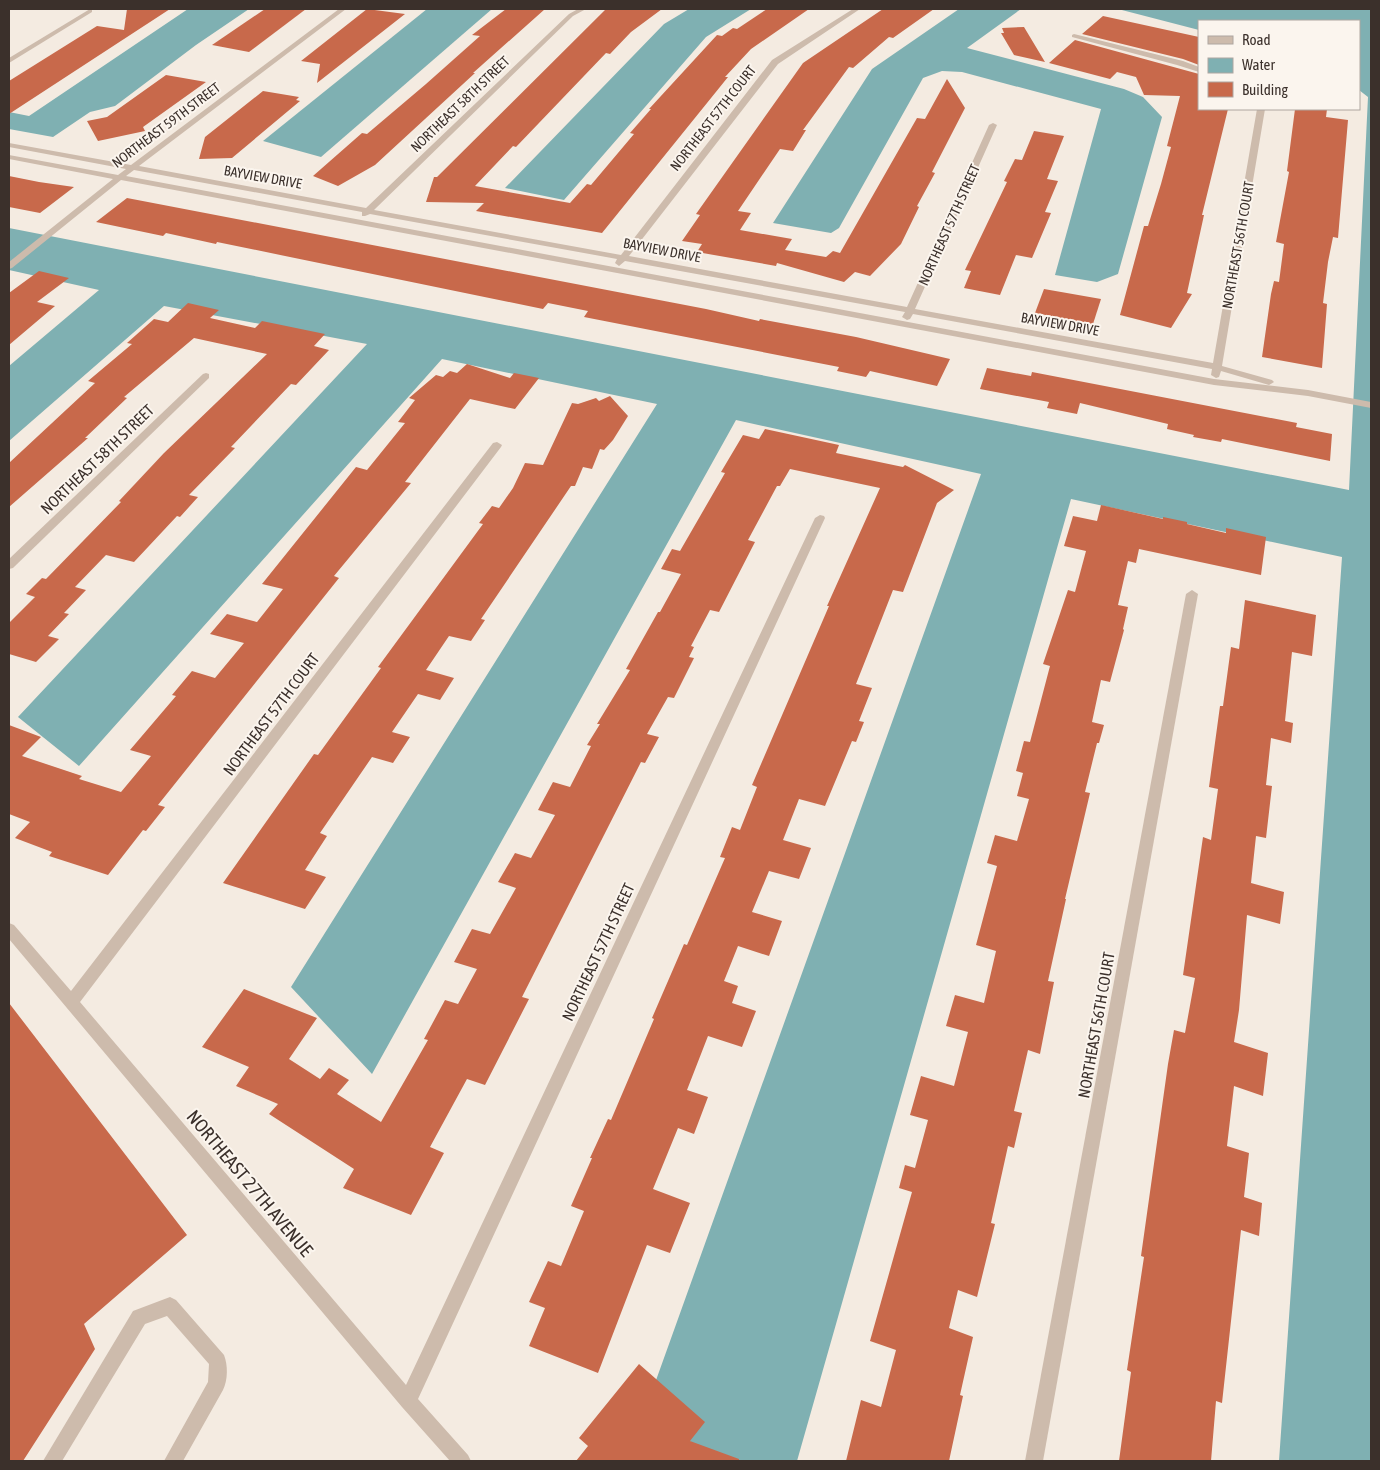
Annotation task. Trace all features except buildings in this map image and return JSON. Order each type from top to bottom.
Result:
[{"type":"street","name":"NORTHEAST 59TH STREET","points":[[9,266],[132,167],[343,9]]},
{"type":"street","name":"NORTHEAST 58TH STREET","points":[[358,222],[571,15],[583,9]]},
{"type":"street","name":"NORTHEAST 57TH COURT","points":[[615,269],[775,62],[857,9]]},
{"type":"street","points":[[9,61],[90,11]]},
{"type":"street","points":[[1074,36],[1180,63],[1198,70]]},
{"type":"street","name":"NORTHEAST 56TH COURT","points":[[1214,382],[1261,110]]},
{"type":"street","name":"NORTHEAST 57TH STREET","points":[[904,324],[993,125]]},
{"type":"street","name":"BAYVIEW DRIVE","points":[[9,145],[1217,367],[1308,393]]},
{"type":"street","points":[[12,158],[29,148]]},
{"type":"street","name":"BAYVIEW DRIVE","points":[[12,158],[1214,382],[1308,393],[1371,405]]},
{"type":"street","points":[[230,198],[243,188]]},
{"type":"street","points":[[469,242],[480,231]]},
{"type":"street","points":[[746,294],[754,282]]},
{"type":"street","points":[[1059,353],[1063,339]]},
{"type":"street","name":"NORTHEAST 58TH STREET","points":[[9,564],[206,376]]},
{"type":"street","name":"NORTHEAST 57TH COURT","points":[[71,1002],[497,445]]},
{"type":"street","name":"NORTHEAST 57TH STREET","points":[[408,1401],[820,518]]},
{"type":"street","name":"NORTHEAST 56TH COURT","points":[[1034,1461],[1192,594]]},
{"type":"street","name":"NORTHEAST 27TH AVENUE","points":[[9,929],[408,1401],[462,1461]]},
{"type":"street","points":[[52,1461],[139,1317],[170,1306],[218,1361],[217,1384],[173,1461]]},
{"type":"water","points":[[188,9],[249,9],[196,45],[115,106],[90,112],[53,137],[9,129],[9,112],[29,116]]},
{"type":"water","points":[[427,9],[492,9],[321,157],[263,141]]},
{"type":"water","points":[[689,9],[751,9],[706,37],[564,200],[505,188],[664,24]]},
{"type":"water","points":[[959,9],[1021,9],[967,48],[1124,89],[1143,97],[1162,117],[1118,274],[1097,282],[1055,275],[1101,109],[962,72],[942,71],[923,78],[839,228],[831,233],[773,223],[872,69]]},
{"type":"water","points":[[1118,9],[1371,9],[1371,1461],[1279,1461],[1342,557],[1071,499],[797,1461],[708,1461],[650,1397],[981,474],[736,420],[372,1074],[291,987],[657,404],[442,359],[79,766],[18,717],[367,344],[164,306],[9,441],[9,366],[99,290],[9,270],[9,228],[1349,490],[1368,97],[1360,91],[1360,20],[1198,20],[1198,30]]}]
